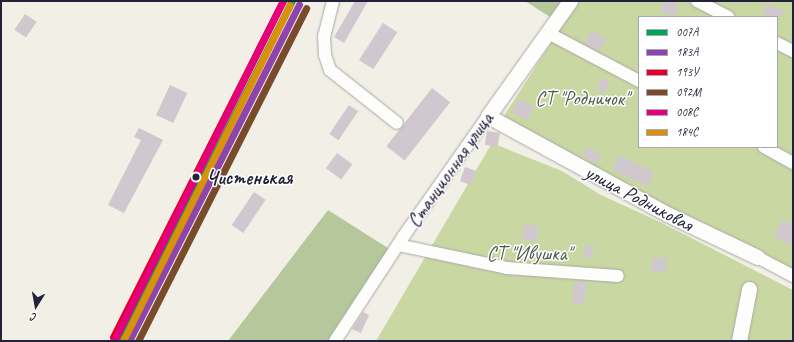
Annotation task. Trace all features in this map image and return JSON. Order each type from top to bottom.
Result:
[{"type":"street","points":[[332,1],[324,36],[325,55],[330,70],[397,123]]},
{"type":"street","name":"Станционная улица","points":[[335,341],[398,245],[570,1]]},
{"type":"street","points":[[697,1],[726,16]]},
{"type":"street","points":[[548,33],[638,80]]},
{"type":"street","points":[[778,44],[793,51]]},
{"type":"street","name":"улица Родниковая","points":[[488,116],[667,214],[793,276]]},
{"type":"street","points":[[766,148],[793,163]]},
{"type":"street","points":[[398,245],[507,268],[618,276]]},
{"type":"street","points":[[739,341],[749,289]]},
{"type":"green space","points":[[525,1],[562,1],[550,17]]},
{"type":"green space","name":"СТ \"Родничок\"","points":[[578,1],[793,1],[793,278],[502,119]]},
{"type":"green space","name":"СТ \"Ивушка\"","points":[[492,143],[562,171],[601,195],[660,222],[793,290],[793,341],[376,341]]},
{"type":"green space","points":[[328,210],[391,250],[331,341],[228,341]]},
{"type":"building","points":[[355,1],[368,1],[344,43],[334,37]]},
{"type":"building","points":[[665,1],[677,3],[676,6],[679,8],[675,16],[660,10]]},
{"type":"building","points":[[768,3],[784,11],[781,17],[762,14]]},
{"type":"building","points":[[25,14],[37,22],[26,38],[14,30]]},
{"type":"building","points":[[383,23],[397,32],[373,69],[359,60]]},
{"type":"building","points":[[592,30],[606,38],[598,51],[584,43]]},
{"type":"building","points":[[602,78],[610,82],[605,93],[597,89]]},
{"type":"building","points":[[170,85],[187,93],[173,123],[156,115]]},
{"type":"building","points":[[432,88],[450,102],[405,160],[386,146]]},
{"type":"building","points":[[519,99],[534,107],[527,120],[512,112]]},
{"type":"building","points":[[349,105],[358,111],[339,140],[329,134]]},
{"type":"building","points":[[139,128],[163,140],[124,213],[108,205],[141,140],[134,137]]},
{"type":"building","points":[[487,131],[500,133],[498,147],[485,145]]},
{"type":"building","points":[[587,147],[601,154],[597,163],[582,156]]},
{"type":"building","points":[[337,153],[352,164],[341,180],[326,168]]},
{"type":"building","points":[[619,155],[654,172],[647,186],[612,169]]},
{"type":"building","points":[[465,167],[476,171],[471,185],[460,181]]},
{"type":"building","points":[[254,192],[266,200],[243,233],[232,225]]},
{"type":"building","points":[[783,220],[793,225],[793,240],[790,245],[774,236]]},
{"type":"building","points":[[524,224],[539,227],[536,242],[521,239]]},
{"type":"building","points":[[586,245],[594,247],[591,259],[583,257]]},
{"type":"building","points":[[653,257],[667,259],[665,273],[651,271]]},
{"type":"building","points":[[575,281],[587,283],[583,305],[572,303]]},
{"type":"building","points":[[363,312],[369,315],[361,333],[352,329]]},
{"type":"transit line","name":"193У","points":[[113,337],[283,1]]},
{"type":"transit line","name":"008С","points":[[114,341],[283,1]]},
{"type":"transit line","name":"007А","points":[[120,341],[292,1]]},
{"type":"transit line","name":"184С","points":[[123,341],[290,5]]},
{"type":"transit line","name":"183А","points":[[129,341],[299,5]]},
{"type":"transit line","name":"092М","points":[[138,341],[306,8]]},
{"type":"place","name":"Чистенькая","points":[[196,177]]}]
